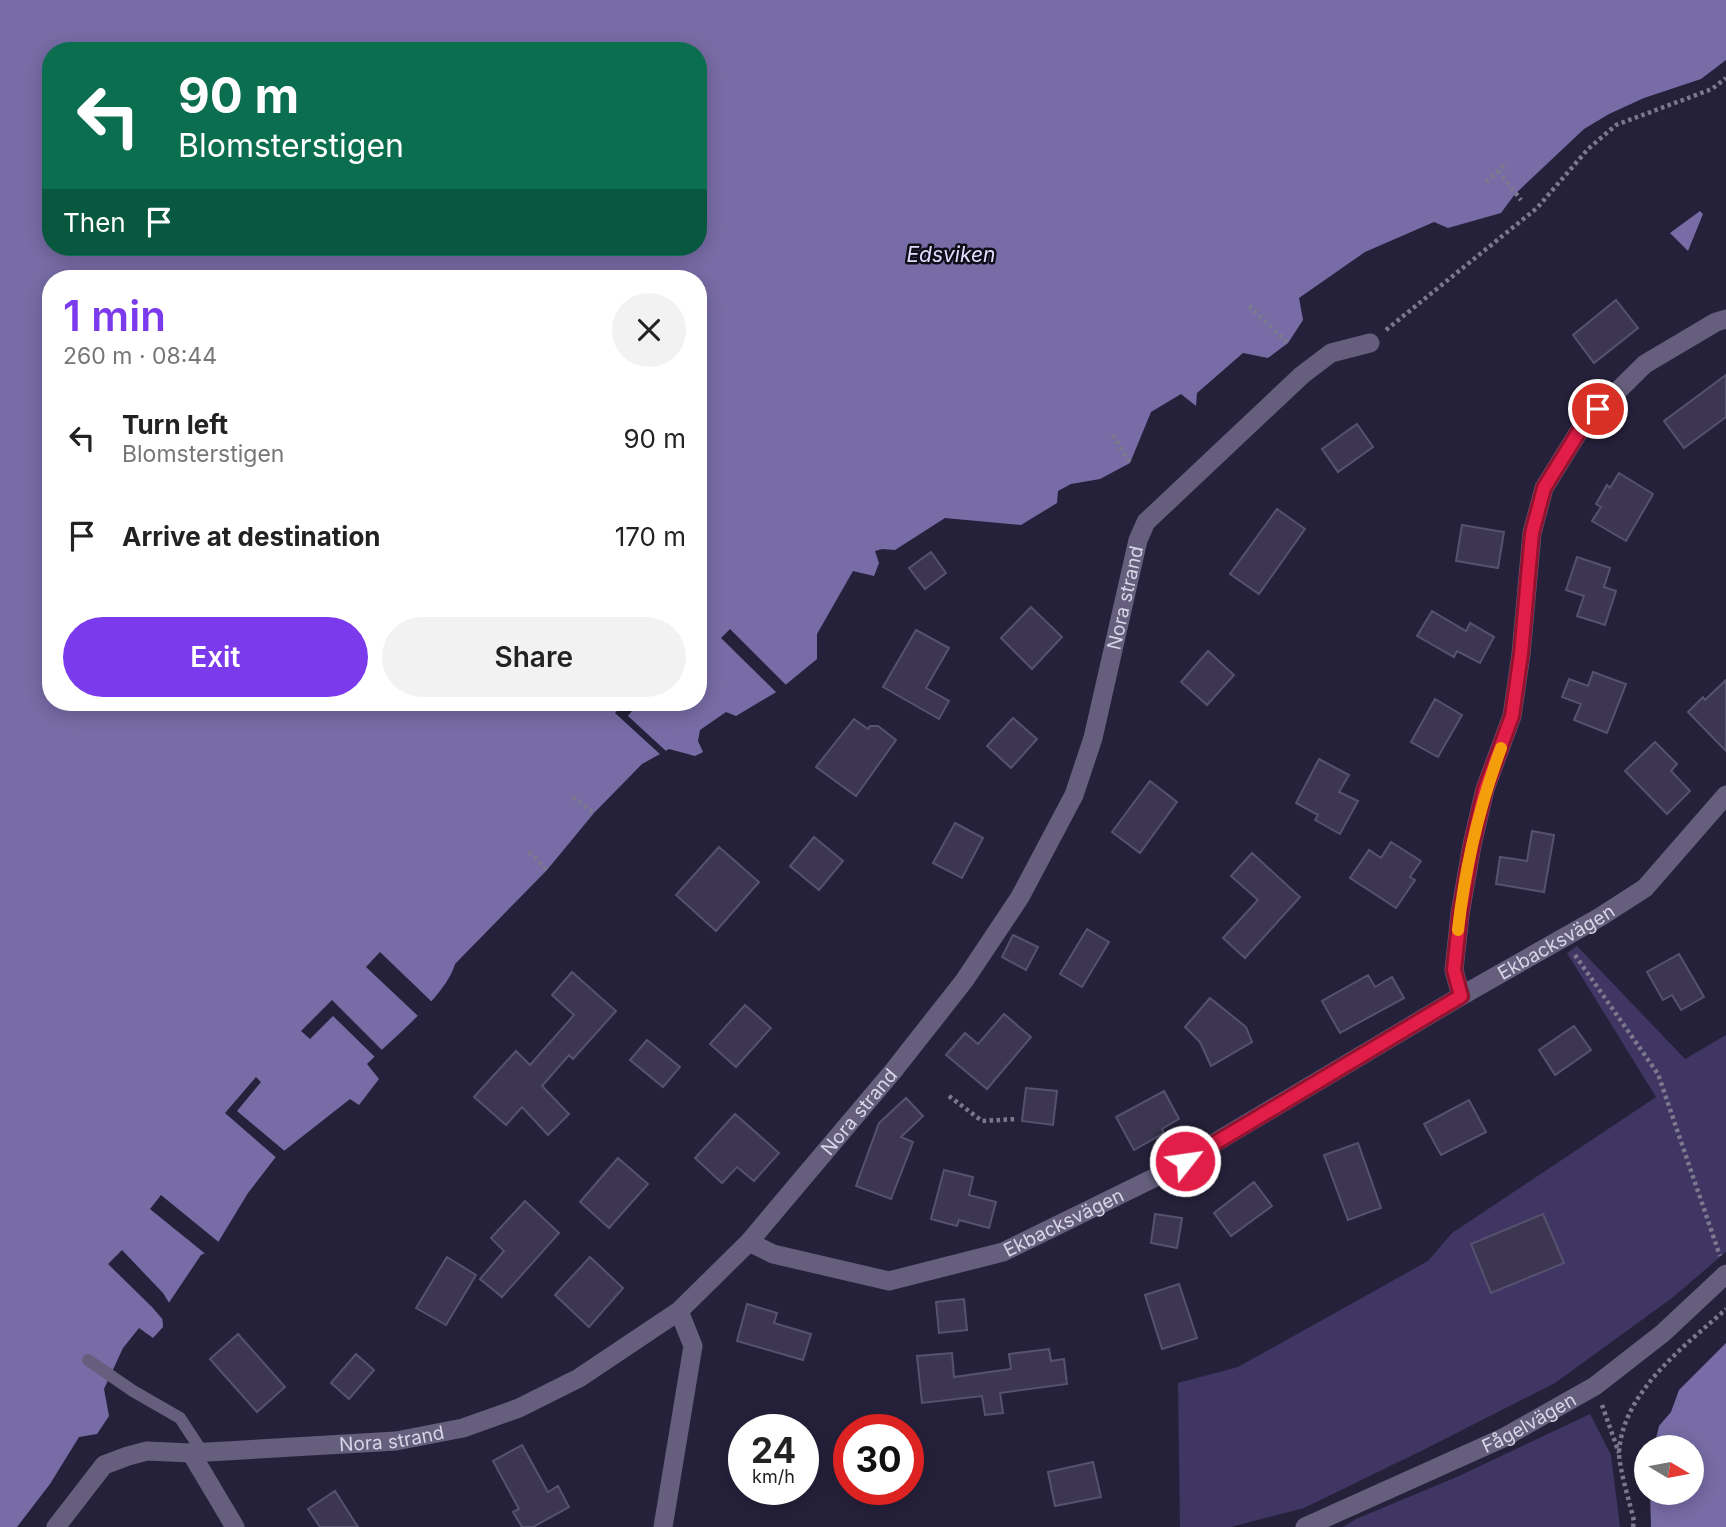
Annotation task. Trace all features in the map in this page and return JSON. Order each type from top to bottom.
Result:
[{"type":"street","points":[[1461,996],[1454,970],[1460,914],[1485,789],[1512,716],[1521,654],[1532,533],[1544,488],[1583,425],[1645,364],[1716,321],[1726,319]]},
{"type":"street","name":"Nora strand","points":[[56,1527],[104,1465],[147,1451],[197,1453],[396,1441],[463,1428],[519,1408],[579,1378],[680,1311],[749,1242],[900,1063],[964,981],[1020,897],[1078,784],[1093,738],[1138,540],[1146,522],[1302,375],[1331,353],[1370,343]]},
{"type":"street","name":"Ekbacksvägen","points":[[749,1242],[773,1254],[889,1281],[1003,1252],[1164,1173],[1645,888],[1726,795]]},
{"type":"street","name":"Fågelvägen","points":[[1305,1527],[1503,1437],[1595,1386],[1663,1333],[1724,1268]]},
{"type":"street","points":[[663,1527],[693,1346],[680,1311]]},
{"type":"street","points":[[197,1453],[235,1527]]},
{"type":"lane","points":[[88,1360],[133,1391],[180,1418],[197,1453]]},
{"type":"path","points":[[1370,343],[1537,208],[1588,149],[1616,125],[1712,89],[1726,78]]},
{"type":"path","points":[[1486,182],[1507,163]]},
{"type":"path","points":[[1498,171],[1521,200]]},
{"type":"path","points":[[1249,306],[1288,343]]},
{"type":"path","points":[[1113,435],[1129,463]]},
{"type":"path","points":[[573,797],[594,813]]},
{"type":"path","points":[[529,852],[547,870]]},
{"type":"path","points":[[1563,939],[1658,1074],[1724,1268]]},
{"type":"path","points":[[949,1096],[982,1121],[1017,1119]]},
{"type":"path","points":[[1619,1453],[1627,1419],[1656,1372],[1726,1309]]},
{"type":"path","points":[[1595,1386],[1619,1453],[1633,1527]]},
{"type":"shaded area","points":[[1577,946],[1685,1059],[1726,1035],[1726,1252],[1672,1298],[1555,1383],[1423,1450],[1304,1508],[1231,1527],[1180,1527],[1178,1383],[1238,1367],[1428,1261],[1452,1233],[1656,1097],[1567,953]]},
{"type":"shaded area","points":[[1590,1414],[1611,1455],[1620,1527],[1343,1527],[1459,1476]]},
{"type":"water","name":"Edsviken","points":[[0,0],[1726,0],[1726,60],[1701,79],[1644,98],[1584,129],[1515,194],[1501,213],[1448,228],[1434,222],[1365,252],[1299,298],[1303,320],[1288,343],[1268,358],[1243,353],[1197,393],[1196,406],[1181,394],[1151,412],[1130,463],[1100,479],[1071,484],[1058,491],[1057,503],[1021,525],[945,518],[895,550],[875,551],[879,563],[874,576],[853,571],[817,634],[817,659],[778,691],[736,716],[726,712],[700,730],[698,741],[703,752],[695,756],[669,749],[642,764],[594,813],[547,870],[455,964],[450,976],[430,1003],[367,1064],[379,1079],[359,1105],[350,1099],[275,1158],[248,1193],[214,1249],[201,1255],[162,1313],[163,1327],[153,1338],[139,1328],[123,1348],[104,1389],[109,1416],[97,1434],[79,1437],[50,1484],[17,1527],[0,1527]]},
{"type":"water","points":[[1700,211],[1703,214],[1688,251],[1670,233]]},
{"type":"water","points":[[1726,1343],[1726,1527],[1651,1527],[1650,1505],[1704,1505],[1704,1435],[1657,1435],[1659,1426],[1671,1412],[1679,1390]]},
{"type":"pier","points":[[730,629],[787,686],[779,695],[721,638]]},
{"type":"pier","points":[[632,711],[628,716],[666,751],[662,756],[615,713]]},
{"type":"pier","points":[[380,952],[432,1002],[418,1016],[366,967]]},
{"type":"pier","points":[[332,1000],[384,1052],[377,1059],[333,1016],[310,1039],[301,1031]]},
{"type":"pier","points":[[256,1077],[261,1082],[237,1111],[287,1153],[279,1160],[225,1113]]},
{"type":"pier","points":[[161,1195],[221,1244],[217,1251],[208,1256],[150,1209]]},
{"type":"pier","points":[[122,1250],[163,1293],[171,1306],[166,1314],[166,1321],[108,1264]]},
{"type":"building","points":[[1616,300],[1638,328],[1594,363],[1573,335]]},
{"type":"building","points":[[1726,375],[1726,417],[1684,448],[1664,421]]},
{"type":"building","points":[[1357,424],[1373,447],[1338,472],[1322,449]]},
{"type":"building","points":[[1619,473],[1653,494],[1626,541],[1592,521],[1601,507],[1596,504],[1607,485],[1610,488]]},
{"type":"building","points":[[1277,509],[1305,529],[1259,594],[1230,574]]},
{"type":"building","points":[[1462,525],[1504,532],[1498,568],[1456,561]]},
{"type":"building","points":[[931,552],[946,573],[925,589],[909,568]]},
{"type":"building","points":[[1577,557],[1610,568],[1604,587],[1616,591],[1605,625],[1577,616],[1584,596],[1566,590]]},
{"type":"building","points":[[1031,607],[1062,637],[1032,669],[1001,638]]},
{"type":"building","points":[[1432,611],[1466,631],[1470,623],[1494,637],[1480,663],[1457,651],[1454,657],[1417,636]]},
{"type":"building","points":[[916,630],[949,648],[926,688],[949,701],[939,719],[883,687]]},
{"type":"building","points":[[1208,651],[1234,675],[1207,705],[1181,682]]},
{"type":"building","points":[[1593,672],[1626,684],[1607,733],[1574,720],[1581,704],[1562,697],[1569,679],[1588,686]]},
{"type":"building","points":[[1726,680],[1726,751],[1688,712]]},
{"type":"building","points":[[1435,699],[1462,715],[1438,757],[1411,742]]},
{"type":"building","points":[[1013,718],[1037,739],[1011,768],[987,746]]},
{"type":"building","points":[[854,719],[868,729],[870,726],[878,726],[896,740],[856,796],[816,767]]},
{"type":"building","points":[[1655,742],[1677,764],[1671,771],[1690,791],[1667,814],[1625,771]]},
{"type":"building","points":[[1319,759],[1349,775],[1339,792],[1358,801],[1340,834],[1315,820],[1318,815],[1296,803]]},
{"type":"building","points":[[1150,781],[1177,802],[1140,853],[1112,832]]},
{"type":"building","points":[[955,823],[983,838],[962,878],[933,863]]},
{"type":"building","points":[[1532,831],[1554,835],[1544,892],[1496,884],[1500,857],[1527,861]]},
{"type":"building","points":[[814,837],[843,861],[819,890],[790,866]]},
{"type":"building","points":[[1391,842],[1421,861],[1410,877],[1415,880],[1396,908],[1350,878],[1369,850],[1381,858]]},
{"type":"building","points":[[719,847],[759,882],[716,931],[676,895]]},
{"type":"building","points":[[1252,853],[1300,897],[1245,958],[1223,938],[1258,900],[1231,876]]},
{"type":"building","points":[[1087,929],[1109,942],[1082,987],[1060,974]]},
{"type":"building","points":[[1013,935],[1038,947],[1026,970],[1002,957]]},
{"type":"building","points":[[1679,954],[1704,997],[1681,1010],[1672,995],[1663,1000],[1647,972]]},
{"type":"building","points":[[572,972],[616,1011],[573,1059],[569,1055],[542,1086],[569,1114],[548,1135],[522,1107],[506,1125],[474,1097],[516,1051],[530,1065],[574,1015],[552,995]]},
{"type":"building","points":[[1368,975],[1375,987],[1392,977],[1404,998],[1340,1033],[1322,1001]]},
{"type":"building","points":[[1210,998],[1246,1027],[1252,1042],[1211,1066],[1200,1042],[1185,1027]]},
{"type":"building","points":[[745,1005],[771,1028],[736,1067],[710,1044]]},
{"type":"building","points":[[1004,1014],[1031,1037],[987,1089],[946,1055],[965,1033],[978,1044]]},
{"type":"building","points":[[1574,1026],[1591,1050],[1555,1075],[1539,1050]]},
{"type":"building","points":[[647,1040],[680,1067],[663,1087],[630,1060]]},
{"type":"building","points":[[1026,1088],[1057,1091],[1053,1125],[1022,1121]]},
{"type":"building","points":[[1164,1091],[1179,1119],[1162,1129],[1164,1133],[1134,1150],[1116,1117]]},
{"type":"building","points":[[906,1098],[923,1116],[901,1137],[913,1142],[891,1199],[856,1186],[879,1123]]},
{"type":"building","points":[[1469,1100],[1486,1132],[1441,1155],[1424,1124]]},
{"type":"building","points":[[735,1114],[779,1153],[754,1181],[737,1167],[722,1183],[695,1158]]},
{"type":"building","points":[[1358,1143],[1381,1208],[1348,1220],[1324,1155]]},
{"type":"building","points":[[618,1158],[648,1184],[609,1228],[580,1202]]},
{"type":"building","points":[[944,1170],[973,1177],[969,1195],[996,1202],[989,1228],[959,1220],[957,1226],[931,1219]]},
{"type":"building","points":[[1254,1182],[1272,1206],[1231,1236],[1214,1213]]},
{"type":"building","points":[[525,1201],[559,1233],[502,1297],[480,1279],[504,1251],[491,1238]]},
{"type":"building","points":[[1155,1214],[1182,1218],[1177,1248],[1151,1243]]},
{"type":"building","points":[[1543,1214],[1564,1263],[1491,1293],[1471,1244]]},
{"type":"building","points":[[447,1257],[476,1275],[446,1325],[416,1308]]},
{"type":"building","points":[[590,1257],[623,1288],[589,1327],[555,1295]]},
{"type":"building","points":[[1179,1284],[1197,1338],[1162,1349],[1145,1295]]},
{"type":"building","points":[[964,1299],[967,1330],[939,1333],[936,1302]]},
{"type":"building","points":[[747,1304],[777,1313],[774,1323],[811,1334],[803,1360],[737,1341]]},
{"type":"building","points":[[238,1334],[285,1387],[257,1412],[210,1359]]},
{"type":"building","points":[[1049,1349],[1051,1361],[1064,1359],[1067,1384],[1000,1393],[1003,1413],[985,1415],[982,1396],[922,1403],[917,1356],[952,1353],[954,1377],[1011,1369],[1009,1354]]},
{"type":"building","points":[[356,1354],[374,1370],[349,1399],[331,1383]]},
{"type":"building","points":[[522,1445],[548,1492],[558,1486],[569,1507],[533,1527],[522,1527],[513,1512],[519,1509],[493,1461]]},
{"type":"building","points":[[1093,1462],[1101,1497],[1055,1506],[1048,1472]]},
{"type":"building","points":[[335,1491],[358,1527],[320,1527],[308,1509]]},
{"type":"slow traffic","points":[[1458,930],[1472,845],[1485,789],[1501,748]]},
{"type":"route","points":[[1185,1161],[1461,996],[1454,970],[1460,914],[1485,789],[1512,716],[1521,654],[1532,533],[1544,488],[1583,425],[1598,409]]}]
